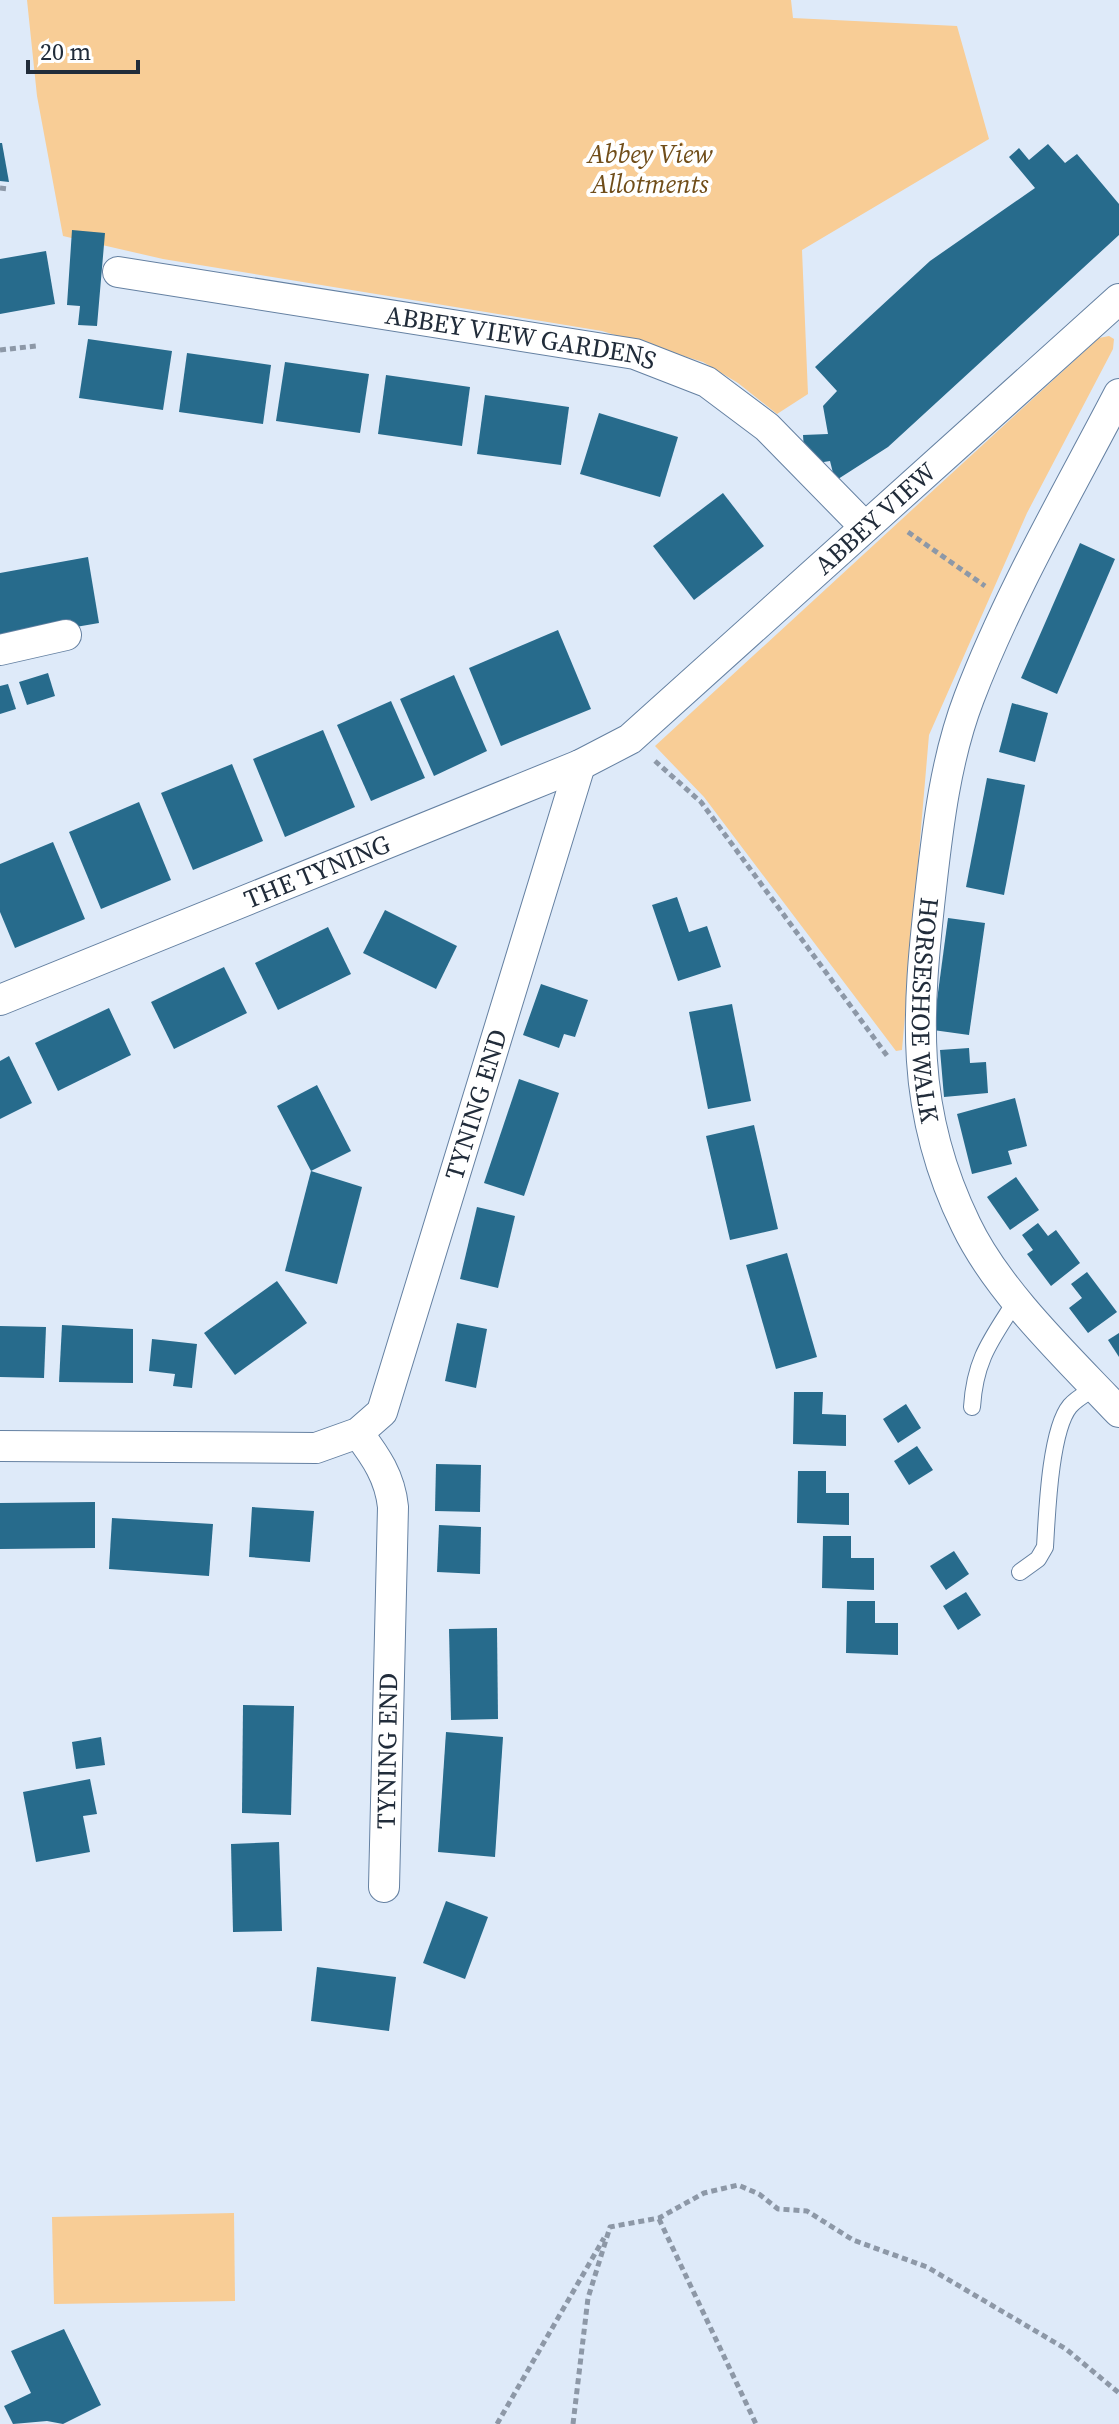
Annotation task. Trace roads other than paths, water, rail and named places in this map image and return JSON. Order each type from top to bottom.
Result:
[{"type":"street","name":"ABBEY VIEW GARDENS","points":[[118,272],[635,354],[707,382],[767,427],[874,519]]},
{"type":"street","name":"ABBEY VIEW","points":[[630,739],[1119,299]]},
{"type":"street","name":"HORSESHOE WALK","points":[[1119,394],[1011,604],[968,700],[939,815],[918,999],[922,1077],[942,1173],[967,1229],[1017,1299],[1119,1412]]},
{"type":"street","points":[[0,650],[66,635]]},
{"type":"street","name":"THE TYNING","points":[[0,1000],[580,765],[630,739]]},
{"type":"street","name":"TYNING END","points":[[0,1446],[316,1448],[358,1433],[382,1412],[580,765]]},
{"type":"street","name":"TYNING END","points":[[358,1433],[380,1461],[391,1486],[393,1507],[384,1887]]},
{"type":"lane","points":[[972,1407],[974,1376],[980,1360],[1017,1299]]},
{"type":"lane","points":[[1020,1572],[1038,1559],[1045,1547],[1055,1445],[1067,1411],[1073,1402],[1096,1387]]},
{"type":"park label","name":"Abbey View Allotments","points":[[650,169]]}]
